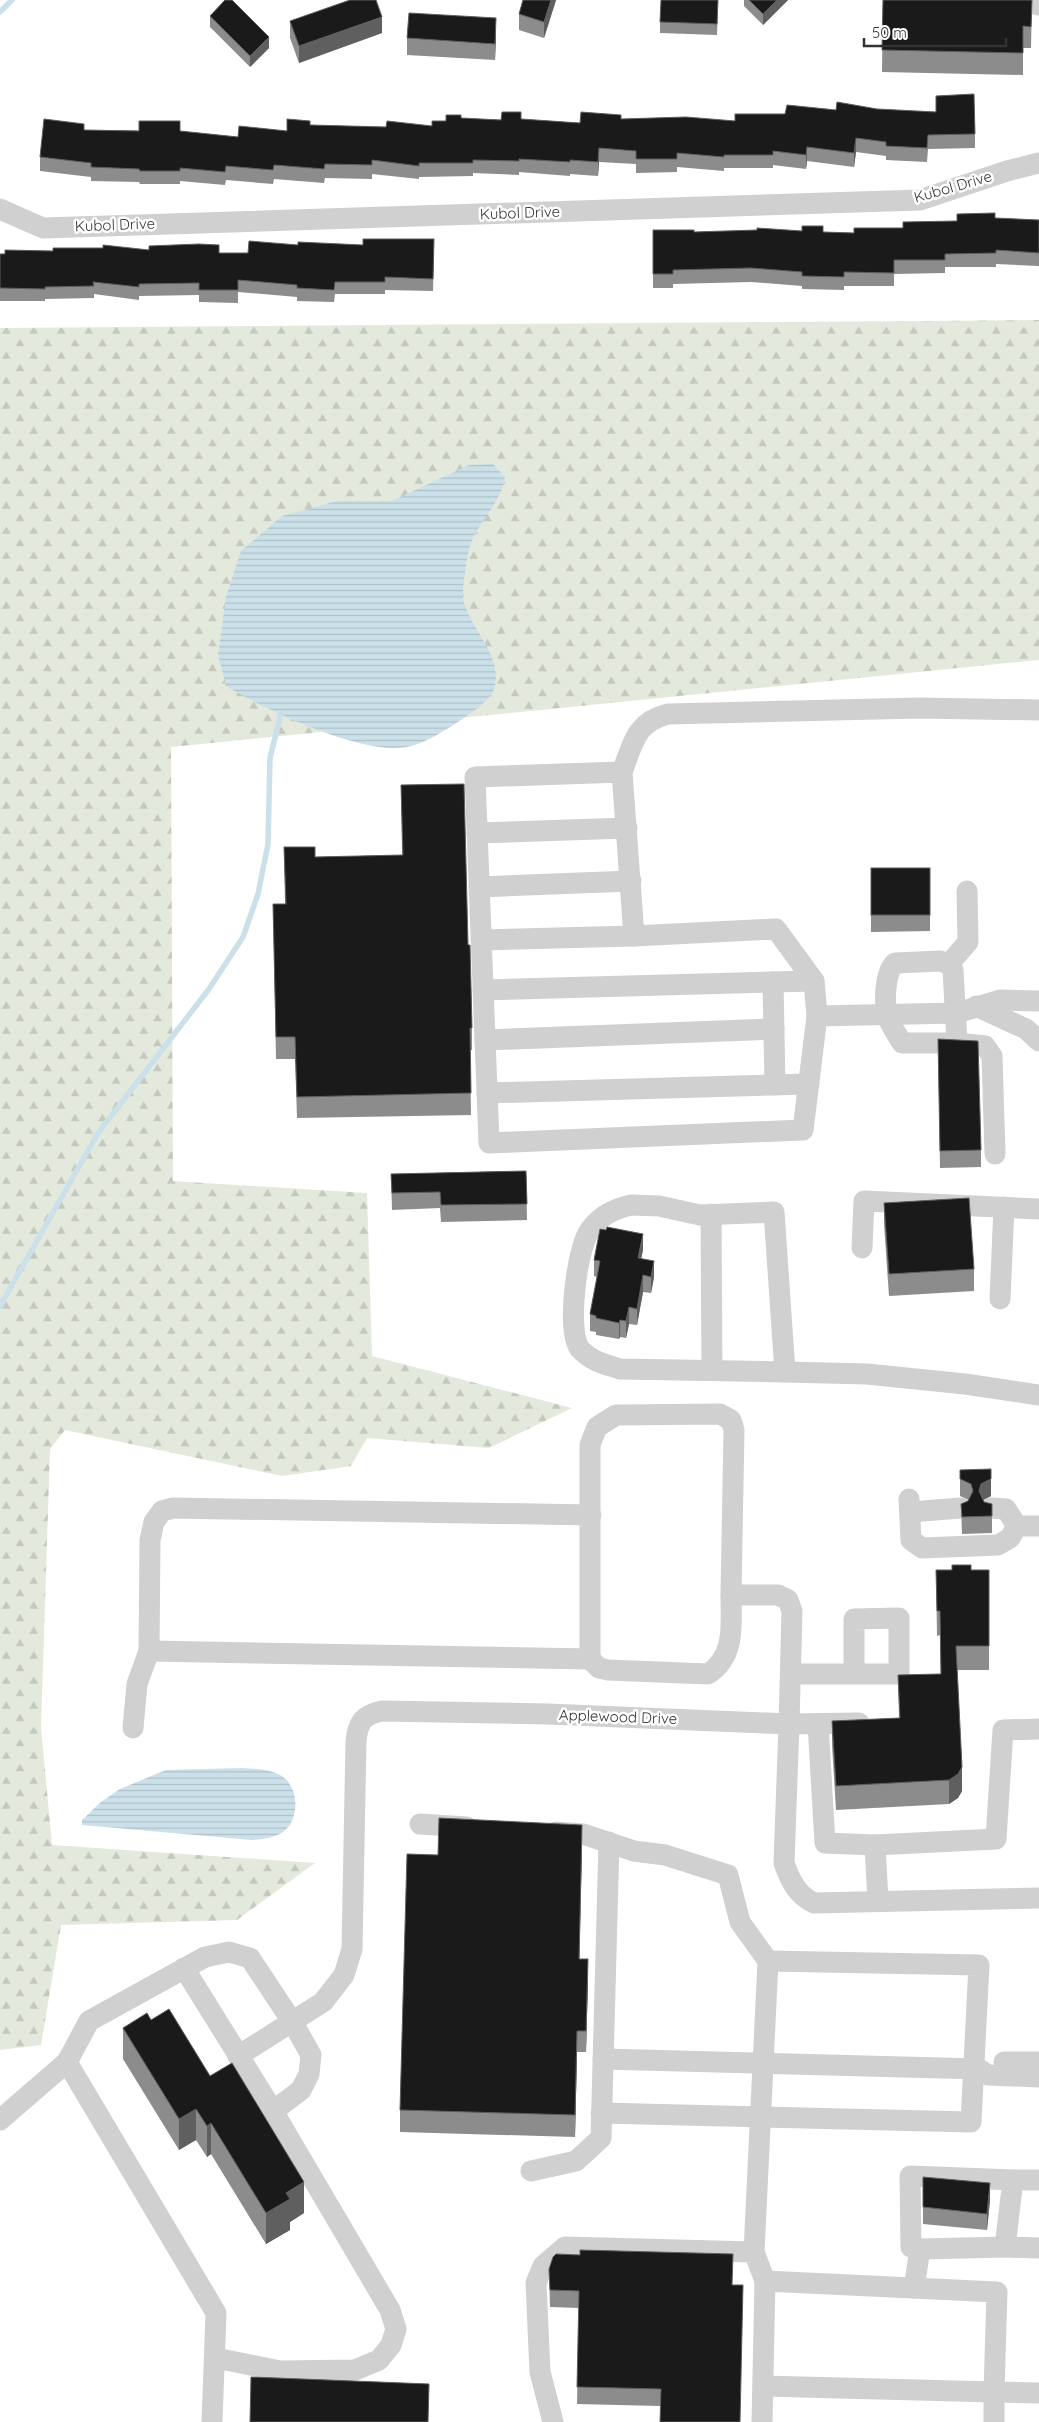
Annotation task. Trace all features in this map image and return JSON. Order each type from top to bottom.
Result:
[{"type":"street","points":[[1015,0],[1039,5]]},
{"type":"street","name":"Kubol Drive","points":[[0,209],[43,228],[920,200],[1008,171],[1039,164]]},
{"type":"street","points":[[634,936],[622,772],[639,730],[656,716],[668,714],[919,708],[1039,710]]},
{"type":"street","points":[[482,940],[634,936],[776,929],[814,981],[817,1016],[803,1130],[490,1143],[475,777],[622,772]]},
{"type":"street","points":[[477,833],[626,828]]},
{"type":"street","points":[[480,887],[630,881]]},
{"type":"street","points":[[949,964],[968,942],[967,891]]},
{"type":"street","points":[[957,1043],[967,1009],[954,970],[949,964],[940,961],[895,964],[890,968],[887,978],[887,1014],[902,1043],[957,1043],[985,1046],[992,1056],[995,1154]]},
{"type":"street","points":[[483,990],[814,981]]},
{"type":"street","points":[[773,982],[775,1085]]},
{"type":"street","points":[[817,1016],[967,1009],[1000,1000],[1039,1001]]},
{"type":"street","points":[[967,1009],[1026,1029],[1039,1041]]},
{"type":"street","points":[[485,1040],[774,1029]]},
{"type":"street","points":[[488,1093],[809,1084]]},
{"type":"street","points":[[862,1248],[864,1201],[1039,1209]]},
{"type":"street","points":[[785,1372],[774,1212],[700,1215],[659,1206],[631,1205],[610,1210],[589,1231],[576,1278],[572,1320],[579,1347],[594,1361],[620,1368],[867,1374],[965,1384],[1039,1395]]},
{"type":"street","points":[[1000,1299],[1004,1207]]},
{"type":"street","points":[[710,1214],[712,1370]]},
{"type":"street","points":[[149,1651],[590,1659],[599,1668],[608,1670],[708,1674],[718,1668],[726,1656],[731,1636],[734,1430],[731,1420],[720,1414],[616,1415],[597,1427],[590,1445],[590,1659]]},
{"type":"street","points":[[961,1508],[909,1505],[911,1540],[922,1548],[998,1545],[1010,1538],[1017,1526]]},
{"type":"street","points":[[133,1728],[137,1684],[149,1651],[150,1540],[154,1522],[162,1511],[174,1508],[591,1515]]},
{"type":"street","points":[[991,1508],[1006,1509],[1017,1526]]},
{"type":"street","points":[[1017,1526],[1039,1526]]},
{"type":"street","points":[[731,1595],[778,1595],[788,1600],[792,1611],[784,1862],[789,1878],[804,1899],[814,1903],[1039,1898]]},
{"type":"street","points":[[791,1674],[854,1674]]},
{"type":"street","name":"Applewood Drive","points":[[238,2056],[293,2023],[323,2002],[344,1975],[352,1949],[357,1726],[369,1714],[382,1711],[548,1714],[789,1724],[875,1723]]},
{"type":"street","points":[[818,1724],[825,1843],[875,1845],[996,1839],[1003,1730],[1039,1729]]},
{"type":"street","points":[[420,1824],[487,1828]]},
{"type":"street","points":[[535,1831],[583,1834],[634,1851],[664,1855],[728,1875],[740,1922],[768,1961],[754,2252],[765,2281],[762,2422]]},
{"type":"street","points":[[531,2171],[576,2161],[601,2138],[608,1842]]},
{"type":"street","points":[[875,1845],[878,1902]]},
{"type":"street","points":[[0,2120],[67,2062],[89,2021],[205,1957],[229,1952],[250,1958],[293,2023],[311,2055],[309,2074],[301,2090],[273,2111]]},
{"type":"street","points":[[602,2113],[971,2122],[977,2070],[980,1965],[768,1961]]},
{"type":"street","points":[[184,1968],[273,2111],[390,2310],[396,2329],[391,2345],[380,2360],[355,2370],[280,2372],[216,2358]]},
{"type":"street","points":[[603,2059],[763,2062],[977,2070],[988,2076],[1039,2077]]},
{"type":"street","points":[[67,2062],[216,2313],[216,2358],[212,2422]]},
{"type":"street","points":[[977,2070],[987,2062],[1039,2062]]},
{"type":"street","points":[[1039,2180],[910,2176],[911,2247],[920,2249],[1039,2248]]},
{"type":"street","points":[[1004,2247],[1013,2180]]},
{"type":"street","points":[[553,2422],[540,2372],[536,2283],[543,2266],[565,2247],[754,2252]]},
{"type":"street","points":[[914,2288],[920,2249]]},
{"type":"street","points":[[765,2281],[997,2292],[994,2422]]},
{"type":"street","points":[[763,2386],[1039,2393]]},
{"type":"green space","points":[[1039,320],[1039,660],[171,747],[173,1181],[367,1193],[372,1356],[572,1408],[489,1448],[367,1438],[351,1466],[282,1476],[65,1430],[50,1449],[41,1727],[52,1845],[315,1863],[237,1920],[61,1925],[41,2045],[0,2050],[0,328]]},
{"type":"water","points":[[493,464],[505,477],[498,497],[475,534],[471,544],[466,565],[463,593],[468,614],[490,653],[496,674],[493,691],[481,705],[428,740],[407,747],[388,748],[340,738],[314,729],[288,718],[226,686],[218,655],[226,597],[241,551],[282,516],[337,501],[392,501],[469,465]]},
{"type":"water","points":[[242,1768],[275,1773],[287,1780],[294,1795],[295,1812],[289,1827],[283,1832],[272,1837],[252,1840],[82,1825],[82,1820],[101,1802],[120,1789],[166,1770]]},
{"type":"building","points":[[225,0],[232,0],[269,37],[250,56],[210,16]]},
{"type":"building","points":[[350,0],[376,0],[382,17],[299,46],[290,21]]},
{"type":"building","points":[[523,0],[551,0],[544,22],[519,14]]},
{"type":"building","points":[[661,0],[718,0],[717,24],[660,22]]},
{"type":"building","points":[[749,0],[777,0],[763,14]]},
{"type":"building","points":[[883,0],[1032,0],[1031,27],[1023,26],[1023,53],[882,50]]},
{"type":"building","points":[[409,13],[496,18],[495,44],[407,38]]},
{"type":"building","points":[[974,94],[975,134],[928,135],[927,148],[886,146],[886,142],[856,138],[854,153],[807,147],[806,155],[773,151],[773,155],[724,155],[724,157],[677,153],[677,159],[636,159],[636,151],[599,148],[598,162],[519,159],[519,161],[473,160],[473,163],[419,163],[419,166],[372,160],[372,165],[325,164],[324,169],[274,165],[273,170],[226,166],[225,172],[180,168],[180,171],[140,171],[139,169],[91,167],[91,163],[40,157],[44,119],[84,124],[84,130],[139,131],[139,121],[180,121],[180,131],[238,137],[239,126],[287,131],[287,119],[310,121],[310,125],[386,127],[387,121],[432,126],[432,121],[446,121],[446,115],[461,115],[461,118],[501,120],[502,112],[521,112],[521,119],[580,123],[581,112],[621,115],[621,119],[686,117],[735,121],[735,114],[785,114],[787,105],[836,110],[837,102],[877,109],[936,112],[936,96]]},
{"type":"building","points":[[995,213],[995,218],[1039,220],[1039,253],[996,250],[996,253],[945,254],[945,260],[894,260],[894,273],[844,272],[844,277],[802,276],[802,272],[751,268],[673,270],[673,274],[653,274],[653,230],[694,230],[694,232],[757,230],[757,228],[802,231],[802,226],[823,226],[823,232],[854,233],[854,228],[903,228],[903,222],[957,221],[957,214]]},
{"type":"building","points":[[363,239],[434,239],[433,279],[385,277],[385,282],[335,282],[334,290],[297,288],[297,285],[238,280],[238,290],[199,290],[199,283],[139,284],[139,287],[93,282],[94,286],[45,287],[45,289],[0,288],[0,254],[5,254],[5,250],[53,251],[53,248],[103,248],[103,245],[149,250],[149,246],[199,244],[219,245],[219,253],[248,253],[249,241],[298,245],[298,242],[363,245]]},
{"type":"building","points":[[464,784],[472,1028],[470,1028],[471,1093],[297,1097],[295,1037],[276,1037],[273,904],[286,904],[284,847],[315,847],[315,857],[403,855],[401,785]]},
{"type":"building","points":[[871,868],[930,868],[930,915],[871,915]]},
{"type":"building","points":[[938,1039],[978,1041],[981,1150],[940,1151]]},
{"type":"building","points":[[526,1171],[527,1204],[441,1205],[440,1192],[392,1193],[391,1174]]},
{"type":"building","points":[[969,1198],[974,1269],[889,1274],[884,1203]]},
{"type":"building","points":[[607,1227],[643,1234],[638,1258],[654,1261],[651,1277],[643,1275],[637,1309],[629,1307],[626,1321],[620,1320],[619,1323],[596,1318],[596,1316],[590,1314],[600,1261],[594,1260],[600,1229],[606,1230]]},
{"type":"building","points":[[991,1469],[991,1479],[981,1484],[979,1491],[984,1502],[992,1504],[992,1516],[962,1517],[961,1504],[968,1501],[973,1491],[971,1484],[960,1479],[960,1470]]},
{"type":"building","points":[[952,1565],[971,1565],[971,1570],[989,1570],[989,1646],[956,1646],[962,1767],[958,1774],[949,1780],[836,1786],[832,1721],[900,1718],[898,1675],[941,1674],[940,1611],[937,1611],[936,1570],[952,1570]]},
{"type":"building","points":[[439,1818],[582,1825],[579,1959],[588,1959],[586,2031],[577,2031],[575,2115],[400,2110],[407,1854],[438,1855]]},
{"type":"building","points":[[169,2009],[210,2076],[232,2063],[304,2182],[286,2193],[290,2199],[266,2213],[211,2123],[207,2126],[196,2109],[179,2119],[123,2028],[147,2013],[151,2020]]},
{"type":"building","points":[[923,2177],[990,2183],[987,2214],[923,2207]]},
{"type":"building","points":[[580,2250],[733,2254],[732,2285],[743,2285],[740,2422],[660,2422],[661,2389],[577,2387],[579,2291],[550,2290],[549,2269],[556,2254],[580,2255]]},
{"type":"building","points":[[251,2377],[429,2384],[428,2422],[250,2422]]},
{"type":"waterway","points":[[0,12],[12,0]]},
{"type":"waterway","points":[[0,1306],[98,1133],[209,989],[243,937],[258,894],[268,844],[270,758],[281,713]]}]
